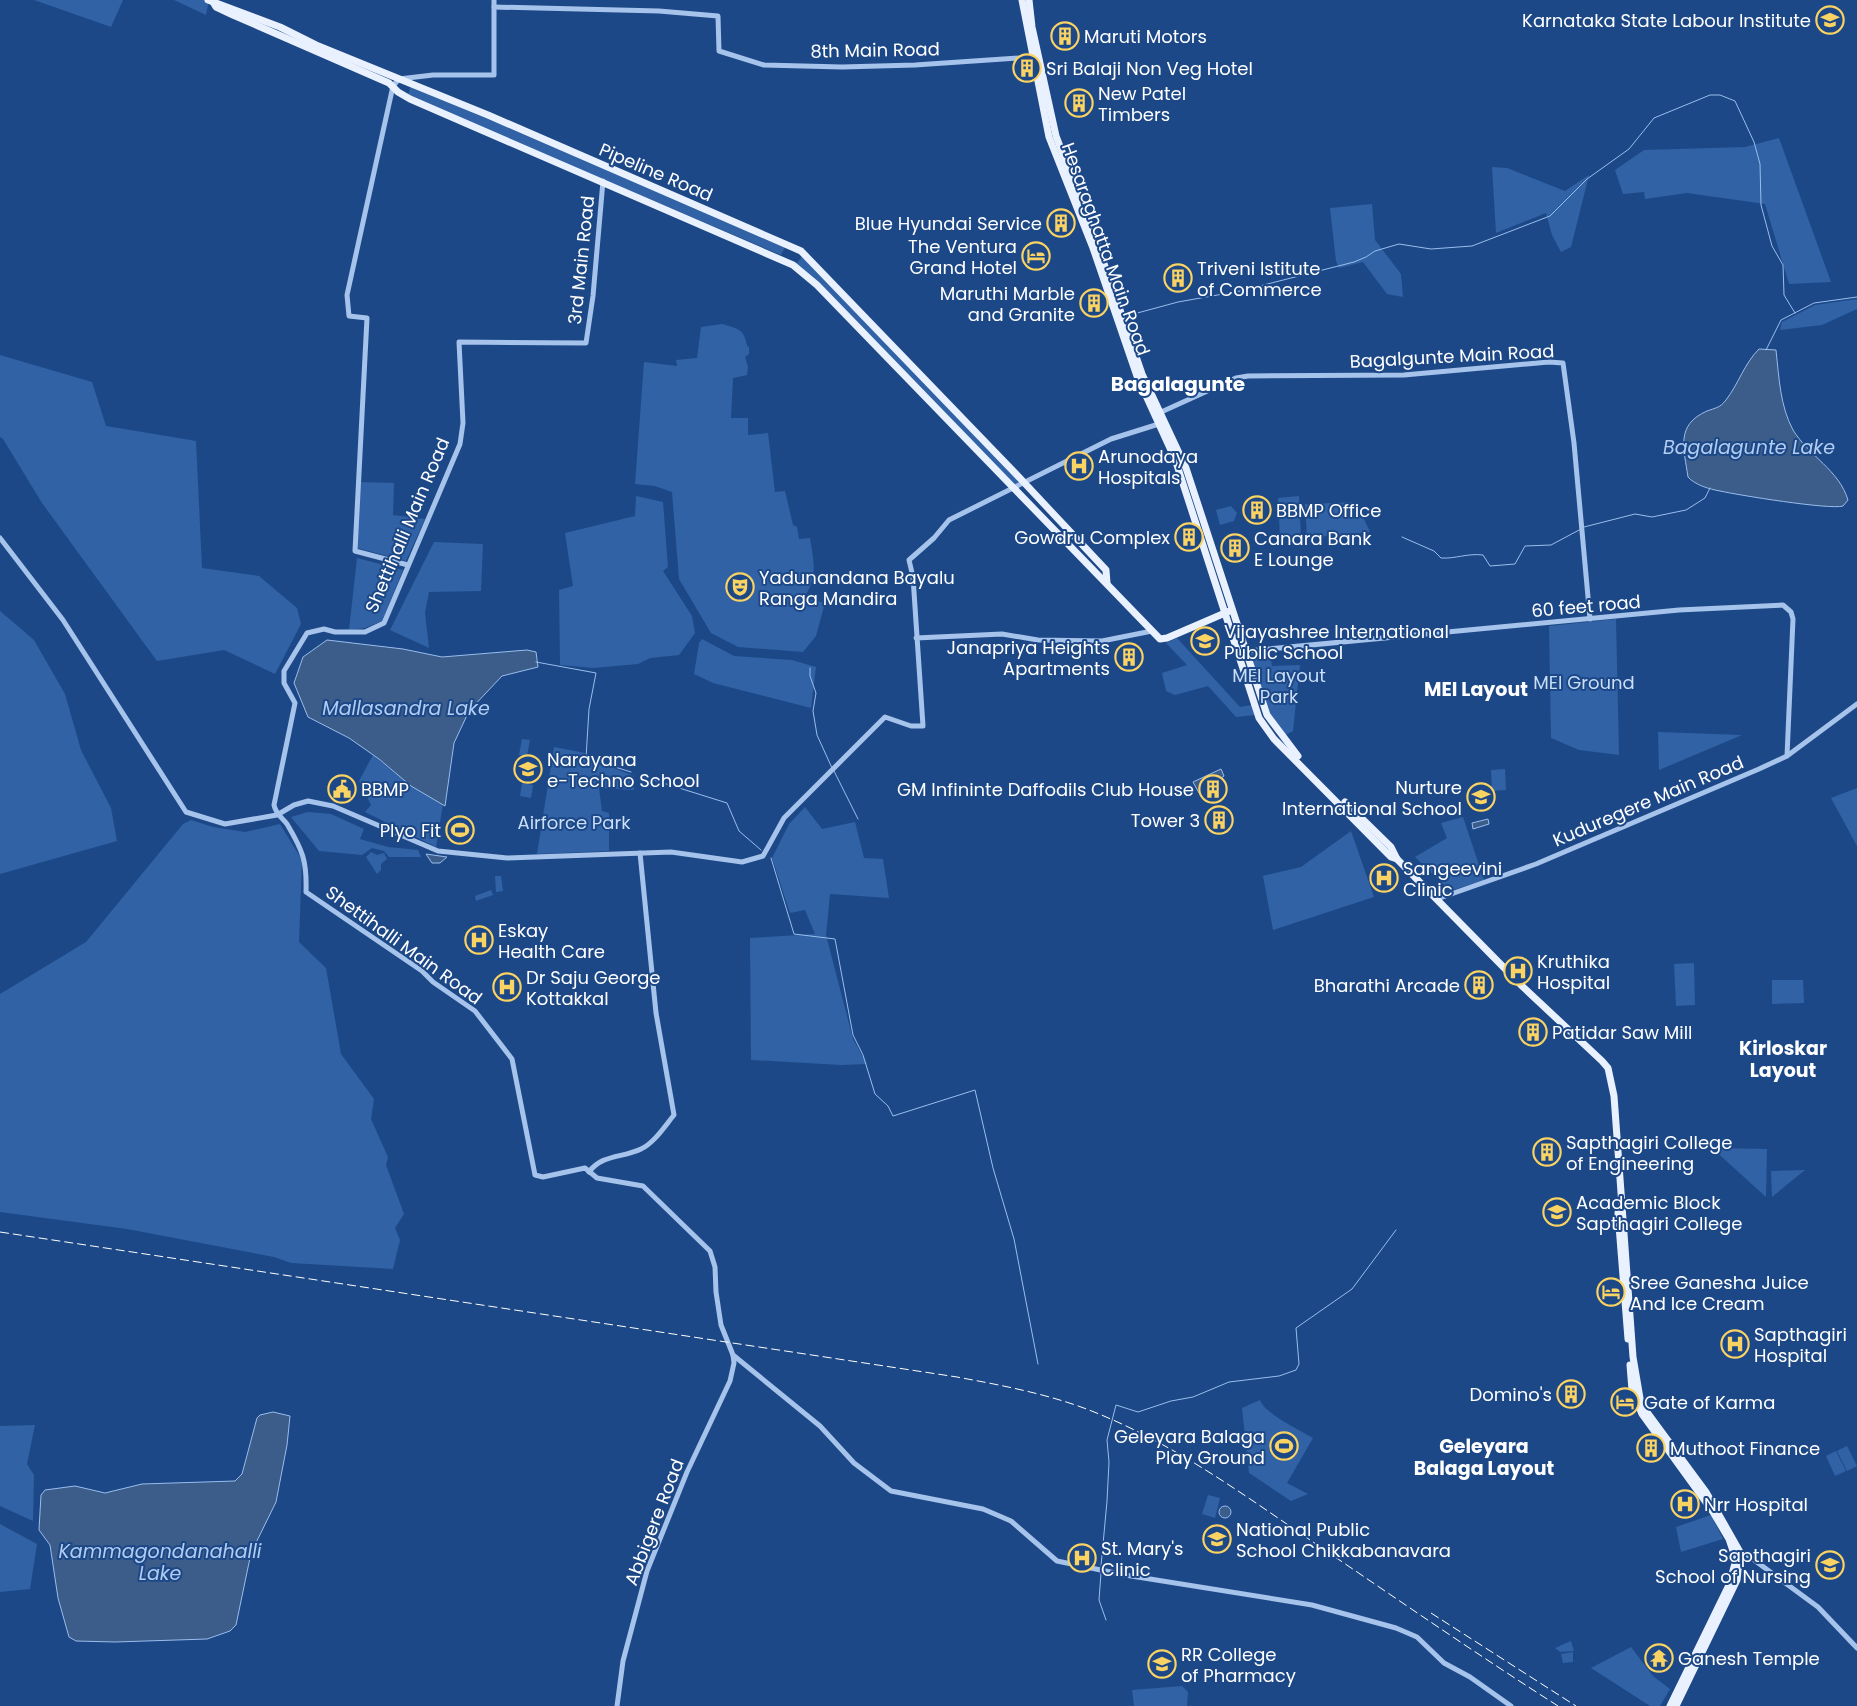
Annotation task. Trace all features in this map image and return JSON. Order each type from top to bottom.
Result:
[{"type":"main road","name":"Hesaraghatta Main Road","points":[[1022,0],[1049,137],[1093,248],[1137,376],[1157,414]]},
{"type":"main road","name":"Hesaraghatta Main Road","points":[[1029,0],[1032,27],[1056,136],[1099,249],[1157,414]]},
{"type":"main road","name":"Pipeline Road","points":[[210,1],[280,28],[801,251],[1024,482],[1038,500],[1106,570],[1107,583]]},
{"type":"main road","name":"Pipeline Road","points":[[210,1],[216,7],[235,16],[393,86],[398,92],[410,99],[603,181],[793,265],[816,286],[1152,631]]},
{"type":"main road","points":[[1157,414],[1186,468],[1267,716],[1298,757],[1391,847],[1397,859],[1600,1064],[1605,1073],[1612,1096],[1624,1313],[1632,1390],[1642,1414],[1697,1488],[1738,1556],[1736,1580],[1676,1706]]},
{"type":"main road","points":[[1162,423],[1187,494],[1259,718],[1268,731],[1391,857],[1397,859]]},
{"type":"main road","points":[[1152,631],[1160,638],[1167,638],[1232,610]]},
{"type":"main road","points":[[1670,1706],[1729,1585],[1738,1556]]},
{"type":"street","points":[[408,565],[355,551],[368,318],[349,316],[347,295],[393,86],[399,79],[433,75],[494,76],[494,0]]},
{"type":"street","name":"8th Main Road","points":[[494,7],[659,11],[718,16],[719,51],[764,65],[915,65],[1033,57]]},
{"type":"street","name":"3rd Main Road","points":[[459,342],[586,343],[593,296],[603,181]]},
{"type":"street","name":"Shettihalli Main Road","points":[[459,342],[463,423],[460,444],[384,623],[365,632],[335,632],[324,629],[307,632],[284,671],[284,683],[295,703],[274,805],[277,815],[285,822],[303,853],[307,867],[306,892],[422,971],[433,982],[475,1011],[512,1059],[535,1174],[543,1177],[585,1168],[596,1178],[643,1186],[710,1252],[715,1267],[721,1325],[733,1355]]},
{"type":"street","name":"Bagalgunte Main Road","points":[[1157,414],[1236,378],[1248,376],[1404,375],[1549,362],[1562,363],[1574,443],[1590,619]]},
{"type":"street","points":[[0,538],[63,620],[186,812],[225,824],[277,815],[294,805],[308,801],[333,806],[438,851],[507,858],[671,852],[742,862],[763,856],[784,818],[885,717],[911,726],[923,726],[913,577],[909,560],[934,538],[949,520],[1100,445],[1118,437],[1162,423]]},
{"type":"street","name":"60 feet road","points":[[1237,652],[1680,610],[1783,604],[1791,612],[1793,619],[1787,756]]},
{"type":"street","points":[[916,638],[1002,634],[1038,640],[1102,641],[1152,631]]},
{"type":"street","name":"Kuduregere Main Road","points":[[1437,899],[1536,864],[1787,756],[1857,704]]},
{"type":"street","points":[[589,1172],[594,1165],[613,1156],[642,1149],[674,1115],[656,1013],[640,853]]},
{"type":"street","points":[[733,1355],[820,1426],[846,1455],[881,1486],[890,1491],[983,1509],[1011,1521],[1057,1560],[1125,1575],[1312,1605],[1396,1628],[1418,1636],[1444,1663],[1470,1677],[1511,1706]]},
{"type":"street","name":"Abbigere Road","points":[[617,1706],[624,1661],[647,1571],[687,1472],[730,1380],[734,1363],[733,1355]]},
{"type":"street","points":[[1738,1556],[1753,1561],[1818,1607],[1857,1648]]},
{"type":"green space","points":[[34,0],[123,0],[111,27]]},
{"type":"green space","points":[[174,0],[209,0],[206,15]]},
{"type":"green space","points":[[411,84],[785,247],[781,255],[408,96]]},
{"type":"green space","points":[[1779,138],[1831,282],[1789,284],[1765,204],[1687,193],[1645,199],[1644,192],[1623,194],[1615,170],[1644,150],[1745,147]]},
{"type":"green space","points":[[1492,167],[1507,168],[1565,191],[1589,175],[1571,247],[1561,252],[1552,235],[1546,213],[1496,233]]},
{"type":"green space","points":[[1372,204],[1375,240],[1401,274],[1403,297],[1387,294],[1363,262],[1339,268],[1336,261],[1330,208]]},
{"type":"green space","points":[[803,255],[1022,481],[1014,486],[919,385],[796,264]]},
{"type":"green space","points":[[1857,299],[1857,309],[1822,325],[1780,330],[1782,322],[1815,305]]},
{"type":"green space","points":[[722,324],[742,332],[749,347],[749,354],[745,357],[748,367],[747,375],[733,378],[731,418],[748,418],[748,435],[768,433],[775,492],[785,491],[793,525],[797,527],[799,539],[810,538],[814,569],[811,583],[804,598],[825,603],[816,636],[803,652],[738,647],[711,633],[679,579],[672,492],[655,486],[635,484],[644,362],[677,366],[676,360],[697,358],[701,327]]},
{"type":"green space","points":[[0,355],[92,382],[106,426],[196,441],[202,568],[259,576],[297,608],[301,624],[275,674],[224,650],[157,661],[42,503],[0,437]]},
{"type":"green space","points":[[359,482],[394,483],[393,515],[425,519],[406,561],[357,548]]},
{"type":"green space","points":[[636,496],[663,502],[668,567],[663,571],[692,616],[695,633],[679,655],[650,658],[638,664],[593,668],[560,665],[559,590],[573,586],[565,533],[635,516]]},
{"type":"green space","points":[[1299,496],[1301,537],[1280,538],[1278,498]]},
{"type":"green space","points":[[1356,502],[1370,532],[1307,538],[1305,504]]},
{"type":"green space","points":[[1231,506],[1237,513],[1234,521],[1220,525],[1216,510]]},
{"type":"green space","points":[[434,542],[483,544],[481,591],[429,592],[425,613],[429,648],[390,630]]},
{"type":"green space","points":[[357,558],[403,570],[382,621],[365,628],[349,630]]},
{"type":"green space","points":[[0,611],[34,640],[65,694],[81,750],[111,808],[117,841],[0,874]]},
{"type":"green space","name":"MEI Ground","points":[[1616,619],[1619,755],[1579,750],[1551,738],[1549,626]]},
{"type":"green space","points":[[1177,638],[1240,707],[1252,705],[1255,715],[1236,717],[1208,686],[1175,695],[1166,691],[1162,673],[1187,665],[1166,643]]},
{"type":"green space","points":[[702,639],[734,656],[792,660],[816,667],[811,708],[713,683],[694,674],[699,643]]},
{"type":"green space","name":"MEI Layout Park","points":[[1270,652],[1272,666],[1300,665],[1293,731],[1284,736],[1267,711],[1250,654]]},
{"type":"green space","points":[[1658,732],[1742,735],[1659,770]]},
{"type":"green space","points":[[522,739],[530,740],[527,756],[519,755]]},
{"type":"green space","name":"Airforce Park","points":[[554,747],[585,753],[585,761],[614,768],[634,776],[634,790],[599,788],[602,811],[609,813],[609,851],[537,854]]},
{"type":"green space","points":[[373,755],[411,786],[443,804],[436,847],[365,812],[371,805],[359,781]]},
{"type":"green space","points":[[1505,769],[1506,790],[1492,791],[1491,770]]},
{"type":"green space","points":[[522,783],[533,785],[531,798],[520,796]]},
{"type":"green space","points":[[1857,788],[1857,846],[1831,798]]},
{"type":"green space","points":[[805,807],[822,829],[855,822],[864,858],[883,859],[889,898],[830,894],[826,935],[853,1039],[867,1064],[841,1065],[751,1060],[750,938],[815,934],[805,910],[790,913],[772,858],[789,824]]},
{"type":"green space","points":[[308,812],[331,814],[364,829],[360,839],[388,847],[418,850],[421,857],[389,857],[384,851],[372,848],[362,855],[319,851],[291,817]]},
{"type":"green space","points":[[1463,817],[1484,880],[1450,891],[1415,857],[1447,838],[1441,823]]},
{"type":"green space","points":[[191,820],[213,827],[245,832],[280,824],[302,860],[299,942],[326,968],[341,1054],[374,1099],[371,1119],[388,1157],[386,1165],[404,1214],[395,1228],[400,1240],[393,1269],[291,1263],[274,1257],[127,1229],[0,1212],[0,994],[86,942],[183,824]]},
{"type":"green space","points":[[1351,831],[1374,897],[1273,930],[1263,876],[1301,867]]},
{"type":"green space","points":[[371,852],[377,855],[384,853],[387,859],[381,864],[381,870],[377,874],[366,857]]},
{"type":"green space","points":[[495,876],[501,876],[503,891],[496,892]]},
{"type":"green space","points":[[491,890],[493,895],[476,901],[475,896]]},
{"type":"green space","points":[[1694,963],[1695,1005],[1676,1006],[1674,964]]},
{"type":"green space","points":[[1772,980],[1803,980],[1804,1003],[1772,1004]]},
{"type":"green space","points":[[1712,1148],[1767,1149],[1766,1197]]},
{"type":"green space","points":[[1805,1170],[1772,1197],[1771,1171]]},
{"type":"green space","points":[[1260,1400],[1269,1411],[1313,1438],[1287,1483],[1308,1494],[1291,1501],[1249,1473],[1242,1408]]},
{"type":"green space","points":[[35,1425],[27,1464],[34,1475],[33,1521],[0,1506],[0,1426]]},
{"type":"green space","points":[[1847,1446],[1857,1466],[1847,1471],[1837,1451]]},
{"type":"green space","points":[[1836,1451],[1846,1471],[1835,1476],[1826,1456]]},
{"type":"green space","points":[[1208,1495],[1220,1498],[1215,1518],[1202,1514]]},
{"type":"green space","points":[[1711,1515],[1723,1539],[1681,1552],[1676,1527]]},
{"type":"green space","points":[[0,1524],[37,1544],[30,1589],[0,1592]]},
{"type":"green space","points":[[1571,1641],[1574,1651],[1560,1652],[1555,1648]]},
{"type":"green space","points":[[1631,1647],[1653,1676],[1670,1689],[1660,1706],[1650,1706],[1591,1668]]},
{"type":"green space","points":[[1573,1652],[1573,1662],[1563,1663],[1561,1654]]},
{"type":"green space","points":[[1182,1686],[1188,1692],[1187,1706],[1134,1706],[1132,1690]]},
{"type":"water","name":"Bagalagunte Lake","points":[[1759,349],[1776,350],[1781,391],[1789,421],[1793,430],[1807,448],[1831,472],[1844,489],[1848,500],[1843,506],[1803,504],[1730,493],[1702,486],[1688,477],[1684,439],[1690,423],[1707,411],[1724,403],[1749,361]]},
{"type":"water","name":"Mallasandra Lake","points":[[327,640],[403,649],[442,657],[527,650],[536,652],[538,667],[502,676],[469,711],[454,743],[445,806],[411,786],[379,759],[349,738],[308,717],[294,683],[303,657]]},
{"type":"water","points":[[1221,769],[1224,776],[1199,793],[1193,782]]},
{"type":"water","points":[[1488,819],[1489,824],[1473,829],[1472,823]]},
{"type":"water","points":[[426,854],[447,857],[440,863],[432,863]]},
{"type":"water","name":"Kammagondanahalli Lake","points":[[273,1412],[290,1416],[287,1445],[276,1502],[251,1553],[236,1625],[230,1631],[207,1639],[115,1642],[76,1641],[69,1637],[58,1598],[50,1545],[39,1530],[41,1495],[45,1490],[75,1486],[105,1493],[142,1484],[235,1481],[242,1474],[257,1418],[260,1415]]},
{"type":"water","points":[[1225,1506],[1231,1512],[1225,1518],[1219,1512]]},
{"type":"waterway","points":[[1130,315],[1178,302],[1240,291],[1354,262],[1375,251],[1399,244],[1431,249],[1472,246],[1550,216],[1587,179],[1629,149],[1654,118],[1710,95],[1720,95],[1735,101],[1754,142],[1760,164],[1761,205],[1772,246],[1783,265],[1784,295],[1795,313]]},
{"type":"waterway","points":[[1766,350],[1781,320],[1814,303],[1857,297]]},
{"type":"waterway","points":[[1584,527],[1635,514],[1652,517],[1686,510],[1705,498],[1710,488]]},
{"type":"waterway","points":[[1402,537],[1434,551],[1441,558],[1483,555],[1490,566],[1515,564],[1525,546],[1551,545],[1581,529]]},
{"type":"waterway","points":[[536,662],[596,673],[589,709],[586,758],[631,772]]},
{"type":"waterway","points":[[810,668],[810,676],[816,693],[813,711],[817,735],[832,768]]},
{"type":"waterway","points":[[834,771],[858,819]]},
{"type":"waterway","points":[[644,777],[727,803],[739,831],[761,850]]},
{"type":"waterway","points":[[771,858],[794,934],[835,939],[853,1035],[863,1055],[875,1094],[888,1106],[893,1116],[975,1090],[993,1168],[1014,1239],[1038,1364]]},
{"type":"waterway","points":[[1101,1566],[1109,1462],[1107,1440],[1116,1405],[1138,1412],[1171,1401],[1193,1397],[1229,1382],[1279,1376],[1296,1370],[1299,1364],[1296,1328],[1352,1289],[1396,1230]]},
{"type":"waterway","points":[[1101,1573],[1099,1600],[1106,1620]]},
{"type":"railway","points":[[0,1232],[957,1377],[1065,1401],[1128,1427],[1209,1472],[1558,1706]]},
{"type":"railway","points":[[1431,1613],[1576,1706]]},
{"type":"place","name":"Karnataka State Labour Institute","points":[[1830,20]]},
{"type":"place","name":"Maruti Motors","points":[[1065,36]]},
{"type":"place","name":"Sri Balaji Non Veg Hotel","points":[[1027,68]]},
{"type":"place","name":"New Patel Timbers","points":[[1079,103]]},
{"type":"place","name":"Blue Hyundai Service","points":[[1061,223]]},
{"type":"place","name":"The Ventura Grand Hotel","points":[[1036,256]]},
{"type":"place","name":"Triveni Istitute of Commerce","points":[[1178,278]]},
{"type":"place","name":"Maruthi Marble and Granite","points":[[1094,303]]},
{"type":"place","name":"Arunodaya Hospitals","points":[[1079,466]]},
{"type":"place","name":"BBMP Office","points":[[1257,510]]},
{"type":"place","name":"Gowdru Complex","points":[[1189,537]]},
{"type":"place","name":"Canara Bank E Lounge","points":[[1235,548]]},
{"type":"place","name":"Yadunandana Bayalu Ranga Mandira","points":[[740,587]]},
{"type":"place","name":"Vijayashree International Public School","points":[[1205,641]]},
{"type":"place","name":"Janapriya Heights Apartments","points":[[1129,657]]},
{"type":"place","name":"Narayana e-Techno School","points":[[528,769]]},
{"type":"place","name":"BBMP","points":[[342,789]]},
{"type":"place","name":"GM Infininte Daffodils Club House","points":[[1213,789]]},
{"type":"place","name":"Nurture International School","points":[[1481,797]]},
{"type":"place","name":"Tower 3","points":[[1219,820]]},
{"type":"place","name":"Plyo Fit","points":[[460,830]]},
{"type":"place","name":"Sangeevini Clinic","points":[[1384,878]]},
{"type":"place","name":"Eskay Health Care","points":[[479,940]]},
{"type":"place","name":"Kruthika Hospital","points":[[1518,971]]},
{"type":"place","name":"Bharathi Arcade","points":[[1479,985]]},
{"type":"place","name":"Dr Saju George Kottakkal","points":[[507,987]]},
{"type":"place","name":"Patidar Saw Mill","points":[[1533,1032]]},
{"type":"place","name":"Sapthagiri College of Engineering","points":[[1547,1152]]},
{"type":"place","name":"Academic Block Sapthagiri College","points":[[1557,1212]]},
{"type":"place","name":"Sree Ganesha Juice And Ice Cream","points":[[1611,1292]]},
{"type":"place","name":"Sapthagiri Hospital","points":[[1735,1344]]},
{"type":"place","name":"Domino's","points":[[1571,1394]]},
{"type":"place","name":"Gate of Karma","points":[[1625,1402]]},
{"type":"place","name":"Geleyara Balaga Play Ground","points":[[1284,1446]]},
{"type":"place","name":"Muthoot Finance","points":[[1651,1448]]},
{"type":"place","name":"Nrr Hospital","points":[[1685,1504]]},
{"type":"place","name":"National Public School Chikkabanavara","points":[[1217,1539]]},
{"type":"place","name":"St. Mary's Clinic","points":[[1082,1558]]},
{"type":"place","name":"Sapthagiri School of Nursing","points":[[1830,1565]]},
{"type":"place","name":"Ganesh Temple","points":[[1659,1658]]},
{"type":"place","name":"RR College of Pharmacy","points":[[1162,1664]]},
{"type":"district","name":"Bagalagunte","points":[[1178,384]]},
{"type":"district","name":"MEI Layout","points":[[1476,689]]},
{"type":"district","name":"Kirloskar Layout","points":[[1783,1059]]},
{"type":"district","name":"Geleyara Balaga Layout","points":[[1484,1457]]}]
